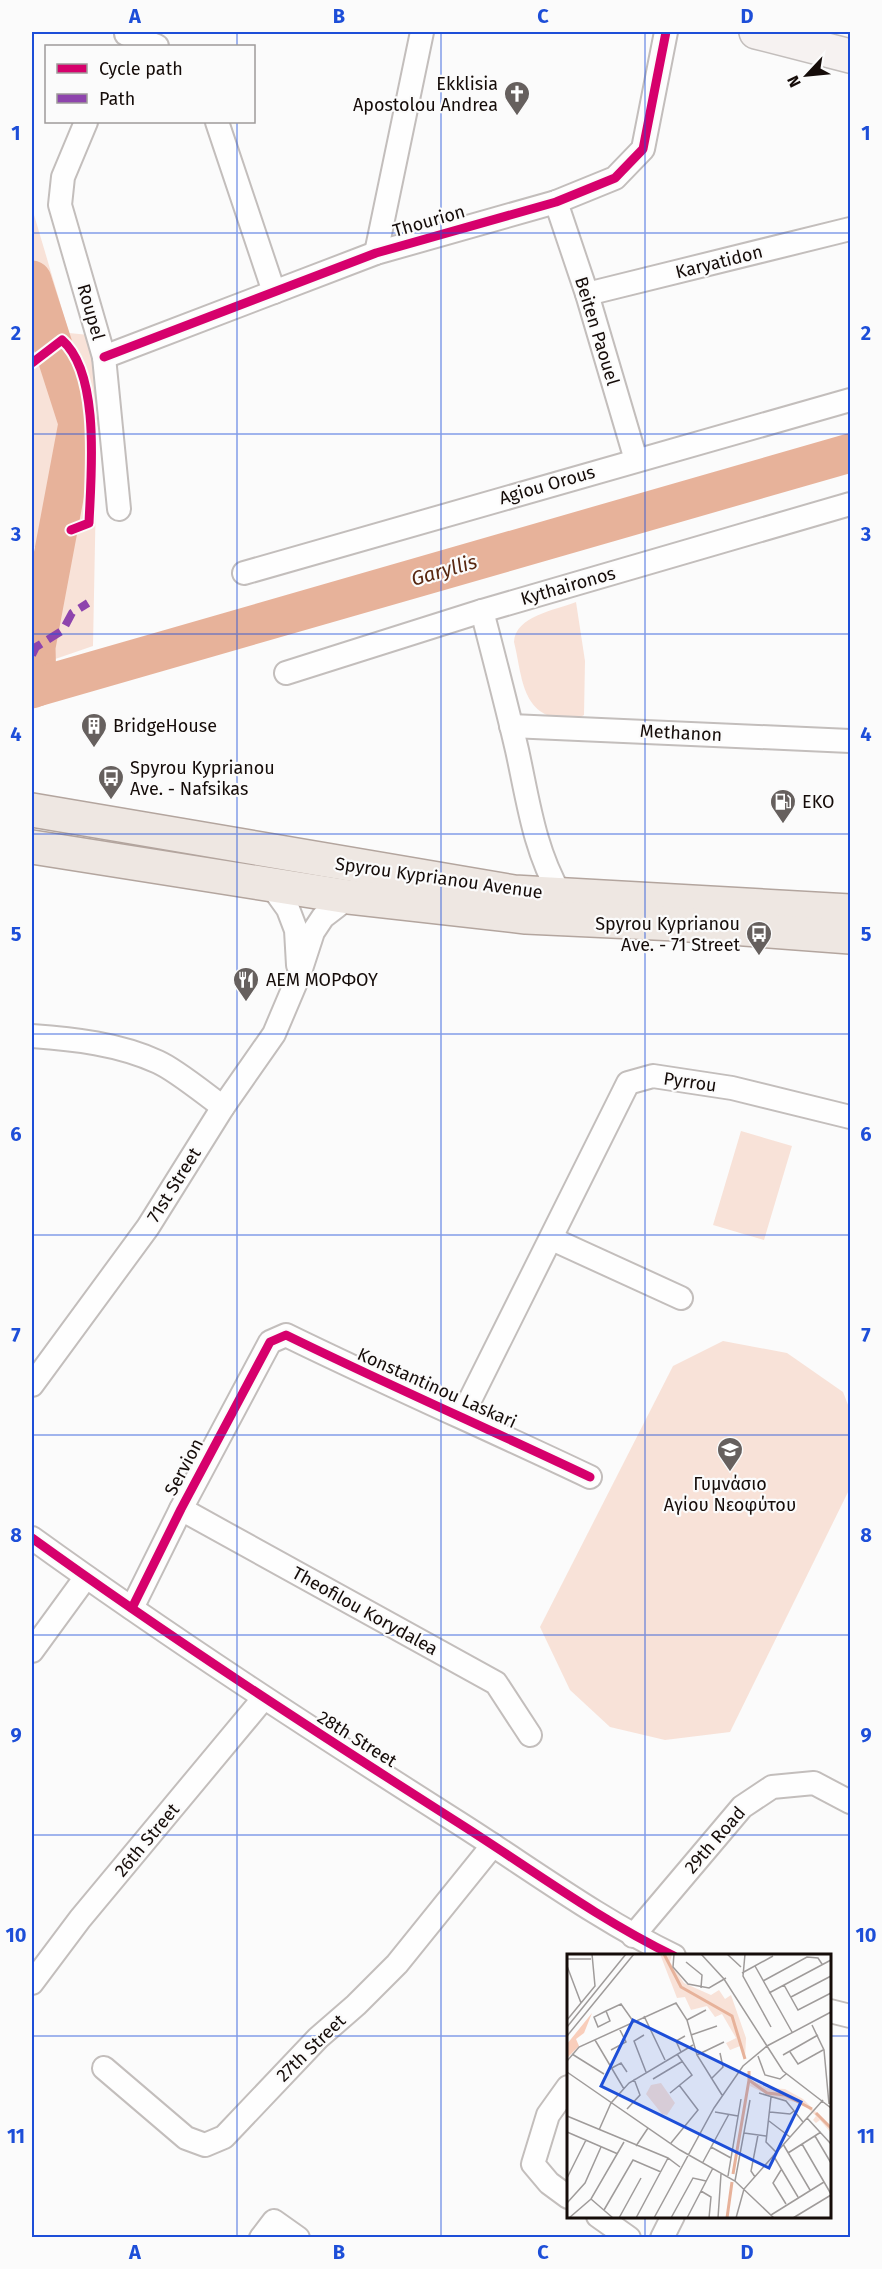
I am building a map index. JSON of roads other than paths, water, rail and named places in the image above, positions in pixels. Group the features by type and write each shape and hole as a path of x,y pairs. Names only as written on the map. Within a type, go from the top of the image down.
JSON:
{"main road":[{"name":"Spyrou Kyprianou Avenue","path":"32,810 514,892 850,911"},
{"name":"Spyrou Kyprianou Avenue","path":"32,847 349,897 526,917 676,924 850,937"}],"street":[{"path":"376,254 422,32"},
{"name":"Thourion","path":"104,357 376,254 556,202 615,178 643,149 666,32"},
{"path":"756,32 850,56"},
{"path":"124,37 153,45"},
{"name":"Roupel","path":"86,123 63,177 60,205 104,357 119,509"},
{"path":"217,123 274,292"},
{"name":"Beiten Paouel","path":"556,202 587,294 636,460"},
{"name":"Karyatidon","path":"587,294 850,230"},
{"name":"Agiou Orous","path":"244,573 850,400"},
{"name":"Kythaironos","path":"286,673 483,611 850,504"},
{"path":"483,611 540,854 560,894"},
{"name":"Methanon","path":"511,726 850,741"},
{"path":"514,892 530,877 540,854"},
{"name":"71st Street","path":"270,884 288,909 296,930 299,975"},
{"name":"71st Street","path":"33,1381 148,1227 223,1107 274,1034 299,975 313,932 323,917 349,897"},
{"path":"32,1036 70,1039 120,1048 160,1062 223,1107"},
{"name":"Pyrrou","path":"462,1416 628,1083 653,1076 732,1088 850,1117"},
{"path":"552,1239 681,1298"},
{"name":"Konstantinou Laskari","path":"270,1342 286,1335 590,1477"},
{"name":"Servion","path":"132,1608 181,1509 270,1342"},
{"name":"Theofilou Korydalea","path":"181,1509 496,1683 530,1735"},
{"name":"28th Street","path":"32,1538 263,1699 493,1845 570,1897 633,1936 670,1954"},
{"path":"32,1651 86,1577"},
{"name":"26th Street","path":"32,1983 80,1919 263,1699"},
{"name":"29th Road","path":"633,1936 742,1806 772,1787 814,1783 850,1802"},
{"name":"27th Street","path":"104,2068 186,2138 205,2145 224,2137 318,2038 356,2005 397,1964 493,1845"},
{"path":"831,2010 850,2016"},
{"path":"567,2088 549,2115 533,2164 549,2183 567,2196"},
{"path":"599,2218 628,2238"},
{"path":"662,2238 672,2218"},
{"path":"267,2229 298,2238"}],"waterway":[{"name":"Garyllis","path":"32,280 78,423 36,647 37,687 32,689"},
{"name":"Garyllis","path":"37,687 850,453"}],"place":[{"name":"Ekklisia Apostolou Andrea","path":"517,117"},
{"name":"BridgeHouse","path":"94,749"},
{"name":"Spyrou Kyprianou Ave. - Nafsikas","path":"111,801"},
{"name":"EKO","path":"783,825"},
{"name":"Spyrou Kyprianou Ave. - 71 Street","path":"759,957"},
{"name":"ΑΕΜ ΜΟΡΦΟΥ","path":"246,1003"},
{"name":"Γυμνάσιο Αγίου Νεοφύτου","path":"730,1473"}]}
